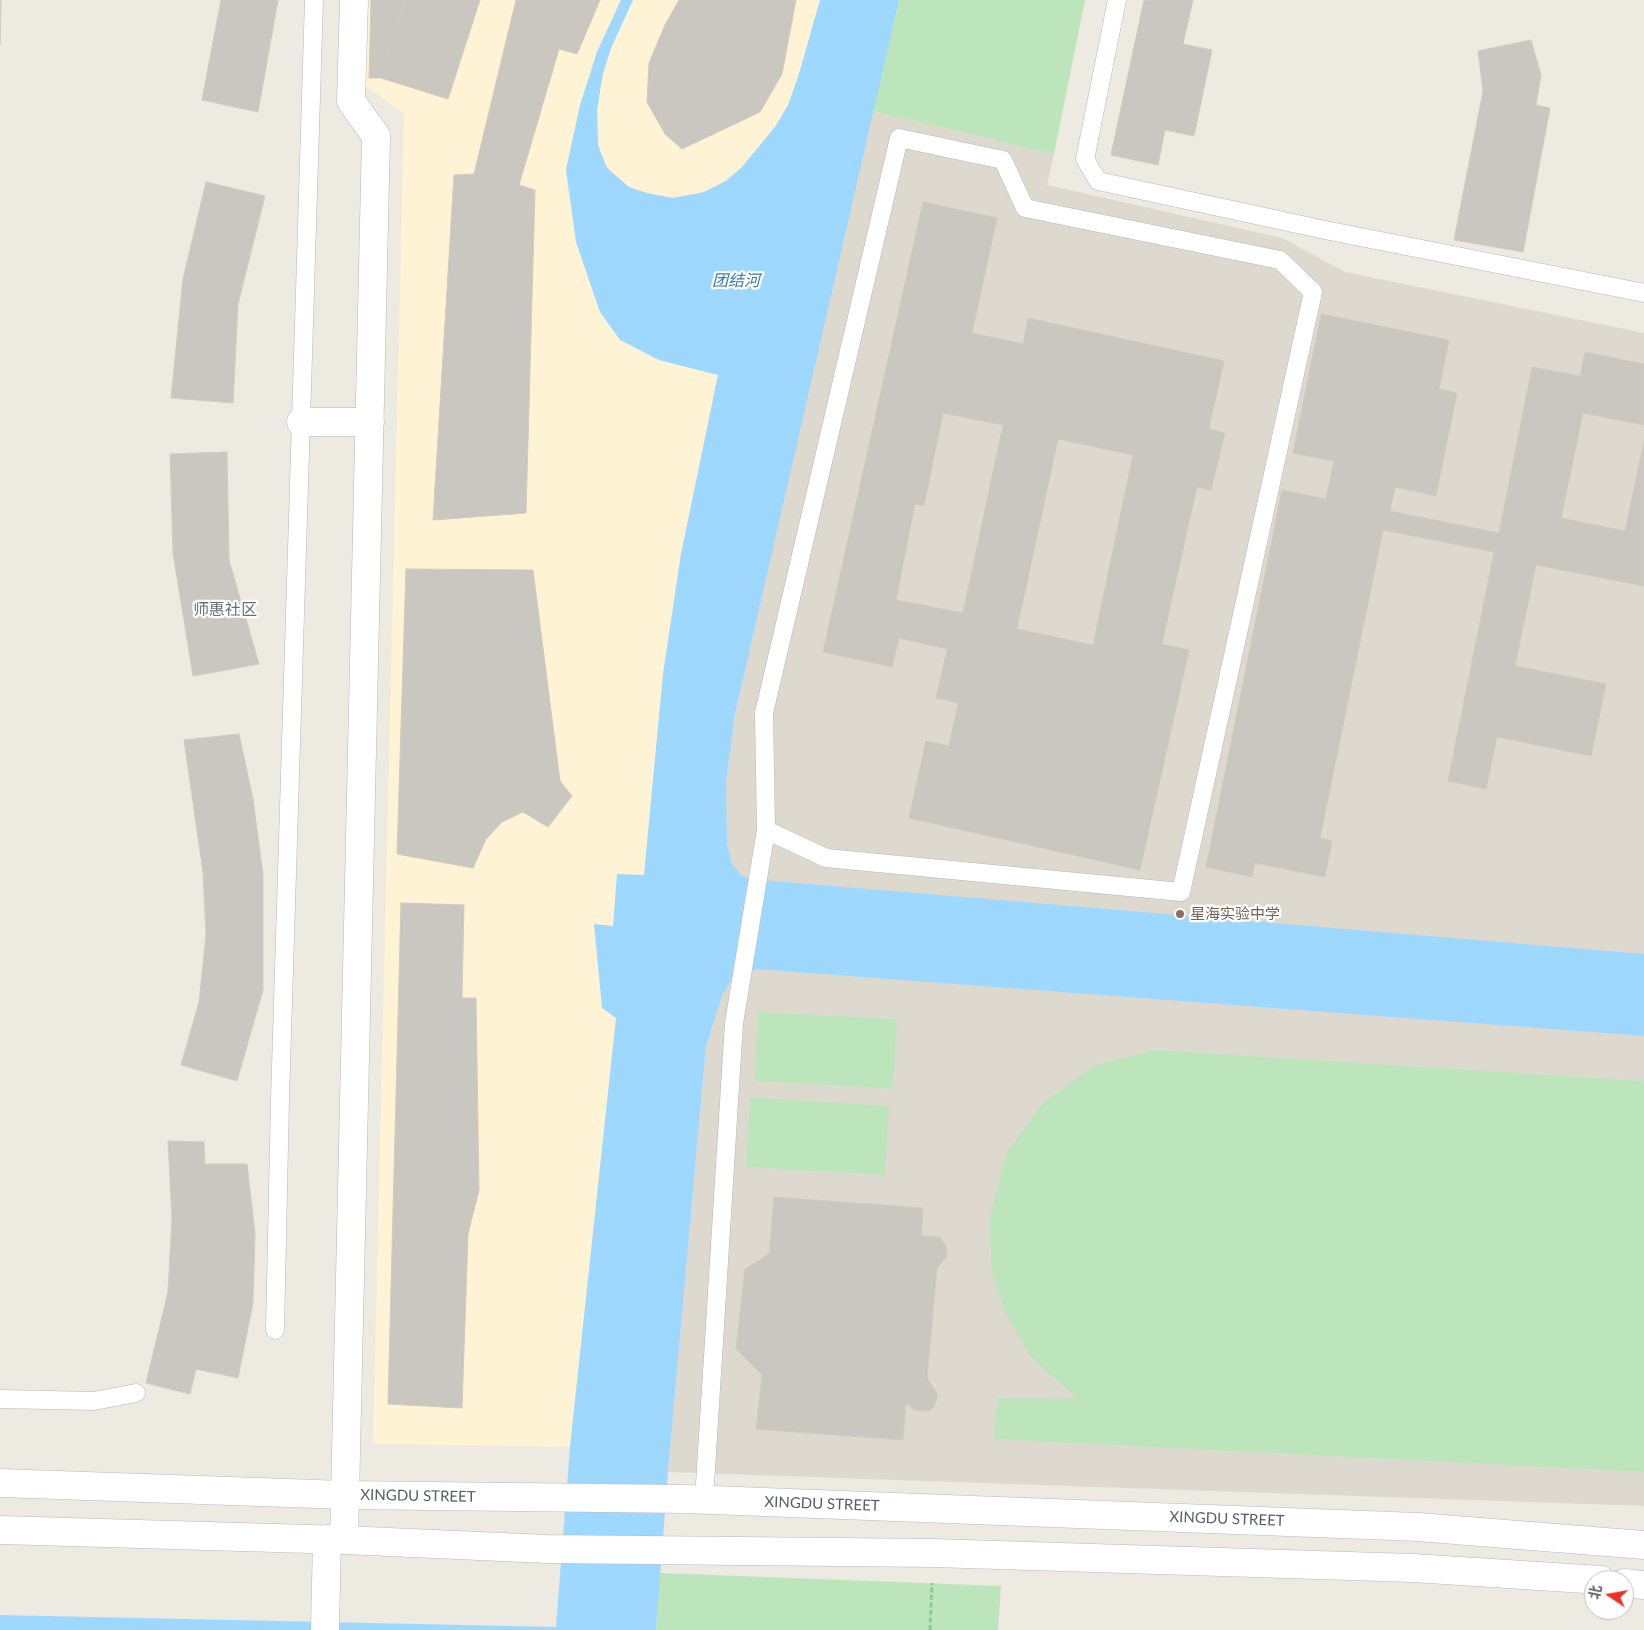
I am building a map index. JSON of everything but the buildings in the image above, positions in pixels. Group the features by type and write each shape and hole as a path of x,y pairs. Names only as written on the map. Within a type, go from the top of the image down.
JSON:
{"main road":[{"path":"325,1630 325,1599 345,1495 376,136 351,101 354,0"},
{"path":"301,422 370,422"},
{"name":"XINGDU STREET","path":"0,1483 345,1495 694,1499 1418,1526 1644,1545"},
{"path":"0,1530 336,1540 547,1549 934,1553 1413,1568 1584,1579"}],"lane":[{"path":"275,1330 280,1099 314,0"},
{"path":"1117,0 1085,159 1098,181 1325,230 1644,293"},
{"path":"694,1499 734,1023 766,830 764,713 899,138 1003,160 1025,208 1280,260 1314,292 1181,892 826,858 766,830"},
{"path":"0,1399 94,1401 136,1393"}],"path":[{"path":"930,1630 934,1553"}],"shaded area":[{"path":"362,0 621,0 597,52 580,105 566,170 576,242 659,360 718,375 681,554 663,674 644,875 613,926 594,925 616,1017 570,1447 373,1444 404,114 359,81"},
{"path":"633,0 820,0 799,77 788,105 775,127 741,168 713,189 684,197 664,197 647,193 629,187 614,176 601,157 597,130 599,92 611,48"},
{"name":"星海实验中学","path":"872,111 1054,154 1047,185 1282,238 1345,272 1644,333 1644,1506 668,1472 706,1046 726,783 735,714"}],"green space":[{"path":"899,0 1085,0 1054,154 872,111"},
{"path":"758,1012 897,1019 893,1089 755,1081"},
{"path":"1156,1050 1644,1081 1644,1472 994,1439 998,1398 1078,1399 1031,1357 1005,1312 992,1272 989,1219 1007,1152 1043,1103 1095,1065"},
{"path":"750,1097 889,1106 885,1175 746,1167"},
{"path":"660,1573 1001,1586 998,1630 656,1630"}],"water":[{"name":"团结河","path":"621,0 633,0 611,48 603,73 597,110 598,145 607,168 629,187 673,198 704,192 726,181 741,168 775,127 788,105 798,77 820,0 899,0 735,714 726,783 727,844 732,864 741,875 749,879 1644,954 1644,1036 756,969 742,973 730,982 722,996 706,1046 668,1472 656,1630 0,1630 0,1615 556,1627 570,1447 616,1018 602,1008 594,924 613,926 617,874 644,875 663,674 681,554 718,375 659,360 620,340 600,312 576,242 566,170 580,105 597,52"}],"place":[{"name":"星海实验中学","path":"1180,914"}],"district":[{"name":"师惠社区","path":"225,610"}]}
